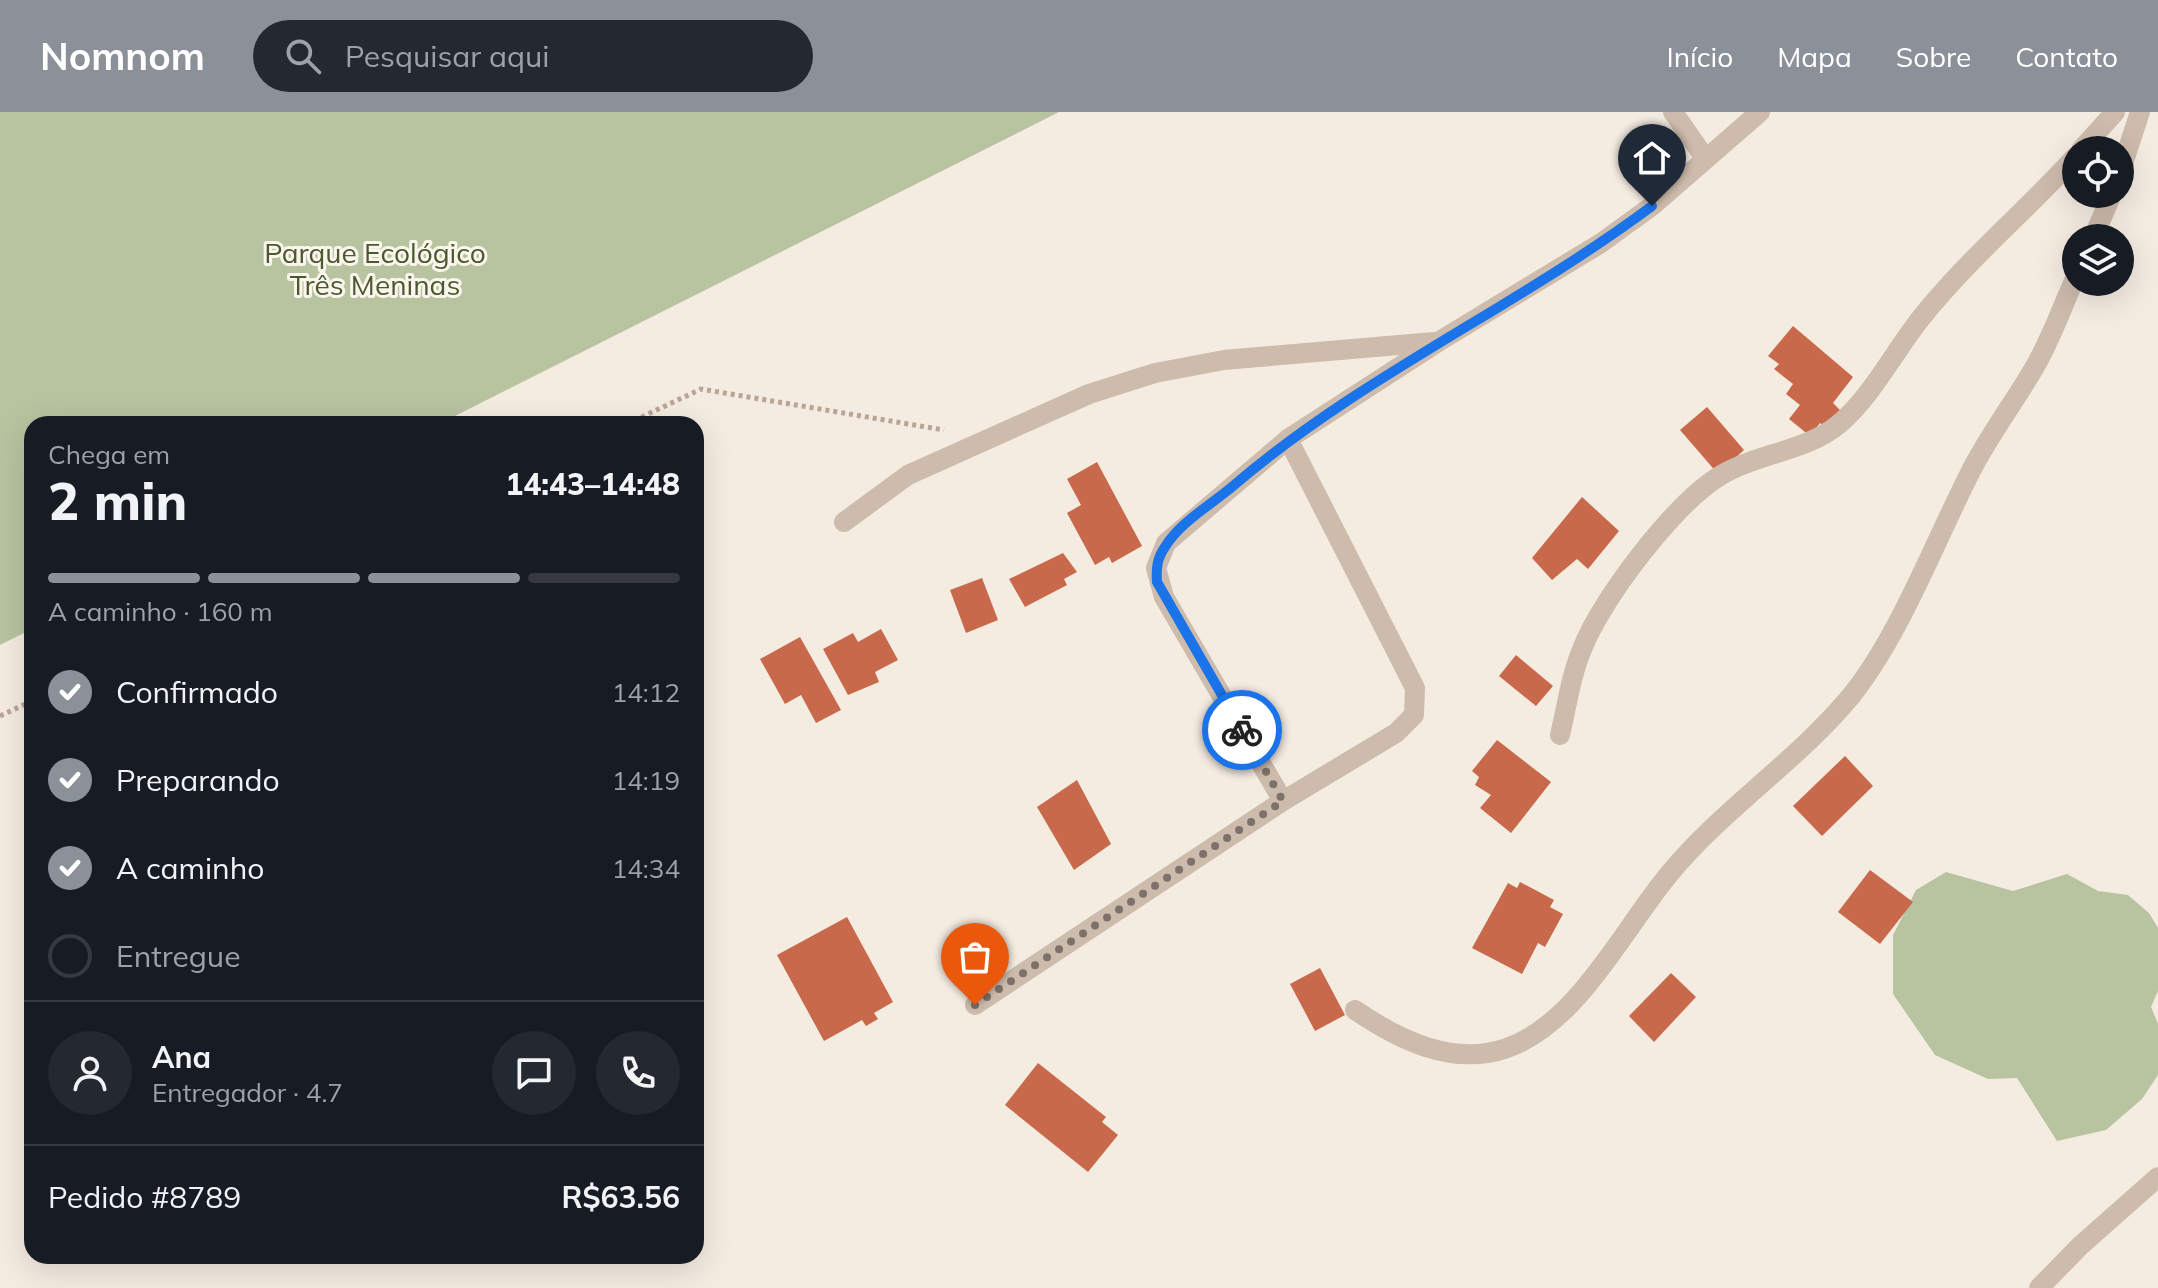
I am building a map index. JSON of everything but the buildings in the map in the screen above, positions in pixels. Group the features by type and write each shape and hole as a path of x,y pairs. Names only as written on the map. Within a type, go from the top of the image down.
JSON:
{"street":[{"path":"1673,112 1705,158"},
{"path":"1283,801 1164,597 1156,568 1166,543 1288,439 1438,342 1601,243 1652,206 1760,112"},
{"path":"2094,136 2115,112"},
{"path":"2132,136 2140,112"},
{"path":"1560,735 1582,648 1595,620 1620,582 1674,518 1720,475 1746,461 1811,441 1839,424 1950,285 2062,170"},
{"path":"1355,1010 1393,1035 1460,1054 1505,1048 1528,1039 1563,1011 1670,873 1701,839 1835,714 1866,676 1973,467 2034,369 2067,296"},
{"path":"844,522 908,475 1089,394 1155,373 1224,360 1438,342"},
{"path":"975,1005 1283,801 1406,726 1417,703 1415,688 1288,439"},
{"path":"2039,1288 2080,1246 2158,1177"}],"path":[{"path":"644,416 701,389 946,430"},
{"path":"0,716 24,705"}],"green space":[{"name":"Parque Ecológico Três Meninas","path":"0,112 1059,112 455,416 24,416 24,633 0,645"},
{"path":"1946,872 2013,891 2067,874 2098,891 2128,895 2149,913 2158,928 2158,991 2151,1007 2158,1024 2158,1075 2142,1099 2106,1130 2057,1141 2017,1078 1988,1079 1935,1055 1893,994 1893,935 1916,890"}],"way so far":[{"path":"975,1005 1283,801 1242,730"}],"route":[{"path":"1242,730 1157,582 1156,568 1166,543 1288,439 1438,342 1601,243 1652,206"}]}
